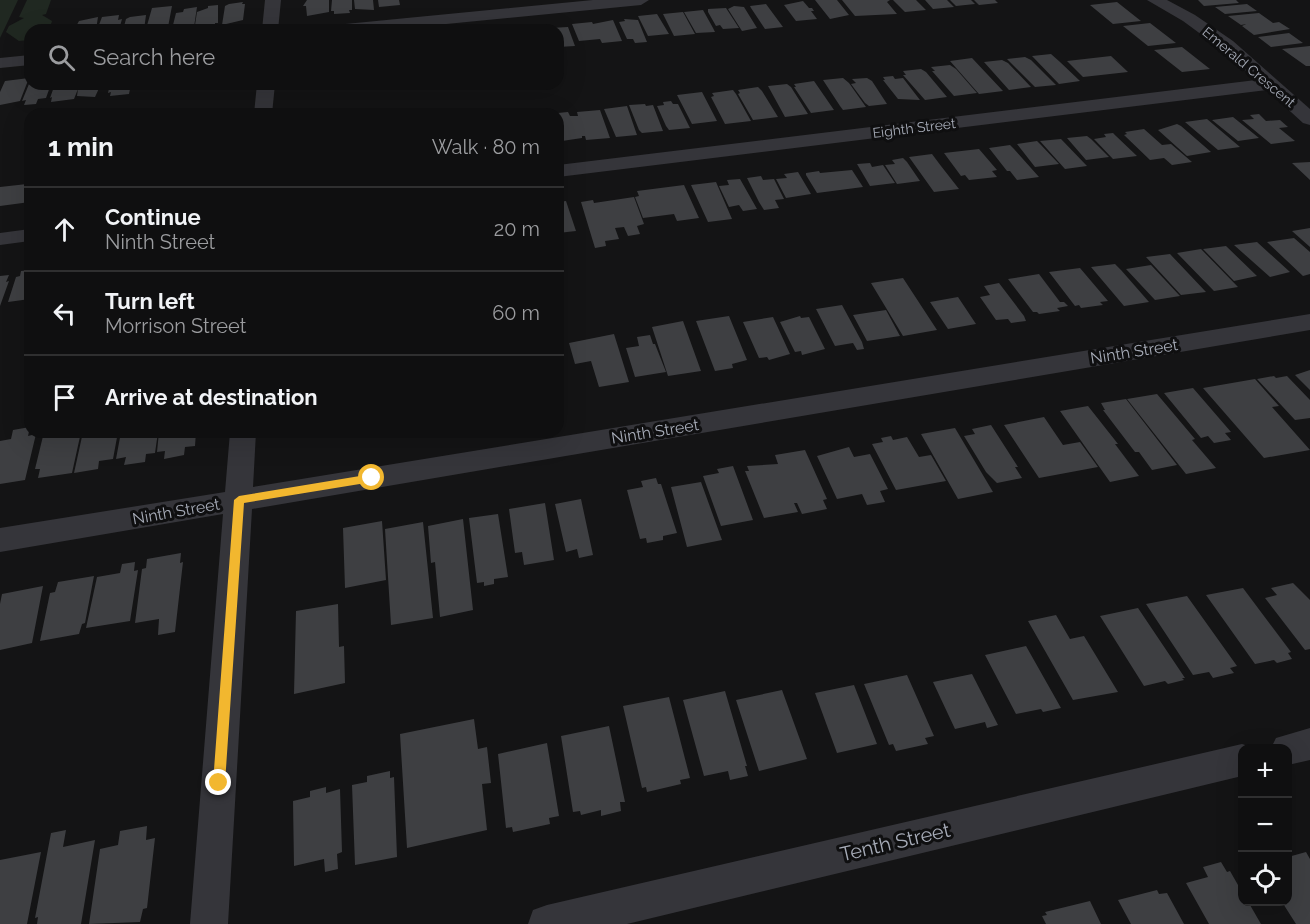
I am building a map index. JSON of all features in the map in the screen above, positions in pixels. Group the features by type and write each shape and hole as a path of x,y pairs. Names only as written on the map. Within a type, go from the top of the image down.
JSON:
{"street":[{"path":"271,24 273,0"},
{"path":"396,24 641,0"},
{"name":"Emerald Crescent","path":"1155,0 1189,18 1227,45 1310,119"},
{"path":"0,63 24,61"},
{"name":"Eighth Street","path":"564,170 1269,84"},
{"path":"264,108 265,90"},
{"path":"0,239 24,236"},
{"name":"Ninth Street","path":"0,540 1310,322"},
{"path":"209,924 243,438"},
{"path":"1292,748 1310,744"},
{"name":"Tenth Street","path":"547,924 1238,761"}],"shaded area":[{"path":"0,0 18,0 0,38"},
{"path":"27,0 51,0 46,14 42,15 52,21 51,24 24,24 24,41 19,41 6,32 9,26 24,18 19,17"}],"building":[{"path":"307,0 329,0 329,12 307,16 306,6 303,6"},
{"path":"332,0 352,0 352,10 349,10 350,13 334,14 334,11 331,11"},
{"path":"354,0 373,0 374,10 355,9"},
{"path":"378,0 399,0 400,5 379,7"},
{"path":"815,0 837,0 849,15 830,19"},
{"path":"842,0 890,0 887,2 897,14 855,16"},
{"path":"893,0 916,0 926,10 905,12"},
{"path":"925,0 947,0 954,7 933,9"},
{"path":"950,0 971,0 975,4 956,6"},
{"path":"974,0 995,0 998,3 979,5"},
{"path":"1198,0 1236,0 1239,3 1204,6"},
{"path":"803,1 809,8 812,8 814,11 811,11 817,19 796,21 784,5"},
{"path":"243,2 242,4 245,4 243,20 222,24 225,6"},
{"path":"1117,2 1141,21 1113,24 1090,5"},
{"path":"766,4 783,27 765,29 750,6"},
{"path":"1247,4 1257,11 1225,14 1215,7"},
{"path":"218,5 218,23 195,24 197,12 208,6"},
{"path":"172,6 169,24 147,24 152,8"},
{"path":"734,6 744,7 757,28 742,31 728,9"},
{"path":"197,7 194,24 173,24 176,13 183,12 184,9"},
{"path":"726,8 739,28 723,29 720,25 716,26 708,12 708,9"},
{"path":"703,10 715,32 696,33 684,12"},
{"path":"683,12 695,34 674,36 663,14"},
{"path":"1259,13 1273,23 1279,22 1290,29 1254,35 1242,26 1246,24 1241,25 1228,16"},
{"path":"657,14 669,34 648,36 638,16"},
{"path":"119,15 118,20 122,19 121,24 99,24 102,17"},
{"path":"146,15 145,24 125,24 126,19"},
{"path":"98,17 97,24 77,24 79,21"},
{"path":"624,19 638,20 647,42 635,43 633,39 627,39 619,22 625,21"},
{"path":"613,20 622,41 602,43 600,39 579,41 572,24 592,22 593,24"},
{"path":"1150,23 1176,43 1148,46 1123,26"},
{"path":"564,27 568,27 575,46 564,47"},
{"path":"1289,33 1303,43 1271,47 1258,37"},
{"path":"1310,46 1310,66 1306,66 1282,49"},
{"path":"1182,47 1210,69 1182,72 1154,50"},
{"path":"1051,54 1080,81 1059,84 1032,56"},
{"path":"1111,56 1128,72 1083,77 1067,61"},
{"path":"1025,57 1056,85 1035,87 1007,59"},
{"path":"972,58 1003,91 979,94 950,61"},
{"path":"1002,60 1008,63 1031,87 1009,90 984,62"},
{"path":"950,65 977,93 954,96 931,67"},
{"path":"921,69 947,97 925,100 903,75 906,75 903,71"},
{"path":"893,76 895,79 903,78 920,100 898,99 883,80 885,80 883,77"},
{"path":"843,78 866,107 843,110 823,80"},
{"path":"867,78 872,81 887,104 869,106 851,84 856,83 852,79"},
{"path":"24,79 24,90 20,101 0,105 0,92 5,81"},
{"path":"814,81 834,110 811,113 794,87 796,87 794,84"},
{"path":"787,84 808,114 785,117 768,86"},
{"path":"758,87 778,117 753,120 738,90"},
{"path":"27,90 49,90 46,98 38,99 36,104 24,105 26,100 22,101"},
{"path":"53,90 78,90 74,99 51,102 52,97 50,98"},
{"path":"78,90 98,90 95,97 77,96"},
{"path":"109,90 130,90 129,94 110,96 111,92 108,93"},
{"path":"733,90 751,121 725,124 711,97 714,96 712,93"},
{"path":"702,92 717,121 692,124 677,95"},
{"path":"671,101 673,104 678,104 690,128 669,130 666,126 657,106"},
{"path":"645,104 646,106 653,105 663,131 642,133 639,130 629,105"},
{"path":"627,106 637,135 616,137 604,109"},
{"path":"600,110 610,138 586,140 585,136 582,136 582,138 564,141 564,112 568,112 570,116 578,116 577,112"},
{"path":"1259,114 1266,121 1280,120 1288,127 1279,128 1295,141 1271,144 1242,120 1254,119 1250,115"},
{"path":"1233,117 1259,138 1238,141 1212,120"},
{"path":"1207,119 1240,147 1218,150 1185,122"},
{"path":"1177,124 1211,152 1187,156 1158,130"},
{"path":"1144,129 1162,145 1171,144 1192,162 1172,165 1164,158 1150,160 1124,135 1127,134 1125,132"},
{"path":"1113,133 1137,156 1113,159 1094,139"},
{"path":"1087,136 1109,157 1086,160 1067,138"},
{"path":"1061,139 1087,166 1065,169 1040,141"},
{"path":"1037,141 1059,164 1035,167 1017,144"},
{"path":"1010,145 1039,177 1017,180 989,148"},
{"path":"979,149 997,170 992,171 997,177 969,180 965,175 961,176 944,153"},
{"path":"932,154 959,189 934,192 909,157"},
{"path":"903,158 920,181 897,184 885,165 895,164 892,160"},
{"path":"1310,162 1310,180 1292,163"},
{"path":"870,163 872,167 883,165 895,183 870,186 857,164"},
{"path":"852,170 863,187 817,193 806,175 806,173 819,171 820,173"},
{"path":"798,172 811,194 786,198 776,179 787,178 784,174"},
{"path":"761,176 763,180 774,179 784,199 775,200 779,208 764,210 759,202 747,178"},
{"path":"740,179 757,209 743,211 739,205 729,207 719,186 729,185 727,180"},
{"path":"716,182 732,219 708,222 691,185"},
{"path":"24,184 24,203 0,206 0,187"},
{"path":"684,185 699,218 677,221 674,214 643,218 635,197 639,196 637,191"},
{"path":"634,197 644,224 637,226 640,234 628,236 624,227 615,228 619,239 605,241 606,246 595,248 581,202 593,200 594,203"},
{"path":"564,201 566,201 576,231 564,232"},
{"path":"1310,228 1310,247 1292,231"},
{"path":"1294,238 1310,252 1310,274 1303,276 1267,242"},
{"path":"1257,242 1290,272 1270,277 1234,245"},
{"path":"1226,246 1257,276 1234,281 1203,249"},
{"path":"1201,249 1238,287 1214,291 1177,253"},
{"path":"1170,254 1206,292 1181,295 1146,257"},
{"path":"1115,264 1149,302 1124,306 1091,267"},
{"path":"1151,265 1180,296 1155,300 1126,269"},
{"path":"1080,268 1108,301 1100,302 1103,305 1081,308 1079,305 1075,306 1049,272"},
{"path":"21,271 24,271 24,300 8,302 16,277 20,276"},
{"path":"1039,274 1060,302 1068,306 1057,308 1060,311 1039,314 1033,312 1008,279"},
{"path":"9,275 6,282 9,281 0,306 0,276"},
{"path":"903,278 937,330 903,336 871,283"},
{"path":"999,283 1026,321 1011,323 1008,319 996,320 980,297 990,295 984,286"},
{"path":"958,297 976,324 948,329 930,302"},
{"path":"842,305 864,349 857,350 853,343 835,346 816,309"},
{"path":"886,310 900,336 867,341 853,315"},
{"path":"729,316 747,360 732,364 733,368 715,371 696,321"},
{"path":"800,316 801,318 809,317 825,349 802,355 801,351 795,352 780,322"},
{"path":"773,317 790,354 769,360 767,357 759,358 743,322"},
{"path":"683,321 701,371 668,376 652,327"},
{"path":"614,334 629,382 599,387 591,361 575,364 569,343"},
{"path":"650,335 666,372 635,377 626,348 639,346 637,337"},
{"path":"1310,370 1310,390 1295,375"},
{"path":"1274,376 1276,378 1287,376 1310,400 1310,418 1295,420 1257,379"},
{"path":"1255,379 1279,406 1272,407 1310,450 1264,458 1203,388"},
{"path":"1193,388 1231,432 1225,433 1231,440 1214,443 1208,436 1201,438 1164,393"},
{"path":"1157,394 1216,468 1186,474 1127,399"},
{"path":"1126,399 1177,465 1152,470 1103,410 1105,410 1101,403"},
{"path":"1088,406 1118,444 1115,444 1139,476 1110,482 1060,411"},
{"path":"1044,417 1063,445 1080,442 1098,467 1039,478 1004,425"},
{"path":"991,425 1018,467 1015,467 1022,478 997,483 986,472 964,436 975,434 972,429"},
{"path":"24,428 24,438 35,438 25,480 0,484 0,441 11,439 13,430"},
{"path":"955,428 993,492 958,499 921,434"},
{"path":"891,436 893,440 907,437 919,457 931,455 946,481 896,490 872,444 883,442 881,438"},
{"path":"43,438 80,438 72,473 38,478 40,469 35,469"},
{"path":"82,438 117,438 113,459 99,461 98,469 74,473"},
{"path":"120,438 157,438 155,453 146,454 145,462 124,465 126,457 116,459"},
{"path":"158,438 196,438 195,446 185,447 184,455 164,459 165,451 157,452"},
{"path":"849,447 854,457 870,454 888,489 880,491 885,502 867,505 862,494 837,499 817,456"},
{"path":"805,450 827,499 823,500 827,509 802,514 797,503 794,503 798,512 764,518 745,471 749,471 747,466 778,464 775,455"},
{"path":"733,466 753,520 721,526 703,476 719,473 717,469"},
{"path":"656,478 658,484 661,484 677,533 663,536 663,540 647,543 646,538 640,539 627,490 643,487 641,481"},
{"path":"701,482 722,540 687,547 671,487"},
{"path":"581,499 593,555 579,558 577,549 566,552 555,504"},
{"path":"545,503 554,560 524,565 522,552 515,553 509,509"},
{"path":"498,514 508,577 494,579 494,584 484,586 484,582 477,583 469,518"},
{"path":"463,519 473,610 440,617 435,562 431,563 428,526"},
{"path":"382,521 386,580 345,588 343,528"},
{"path":"423,522 433,618 391,625 385,529"},
{"path":"181,553 180,563 183,562 175,632 158,635 159,619 135,623 142,569 146,568 147,559"},
{"path":"135,562 134,571 138,570 130,621 86,628 97,577 120,573 122,564"},
{"path":"94,576 85,623 82,624 79,634 40,641 50,593 55,592 58,582"},
{"path":"1293,583 1310,600 1310,649 1305,650 1265,598 1277,595 1271,588"},
{"path":"43,586 32,643 0,650 2,594"},
{"path":"1243,588 1291,652 1288,653 1292,659 1277,663 1274,660 1255,664 1206,595"},
{"path":"1187,596 1237,666 1230,668 1234,673 1213,678 1209,672 1193,675 1146,604"},
{"path":"338,604 339,647 344,646 345,683 294,694 296,611"},
{"path":"1138,608 1185,678 1182,678 1184,680 1168,684 1165,681 1144,686 1100,616"},
{"path":"1056,615 1070,639 1084,636 1118,692 1073,700 1028,621"},
{"path":"1026,646 1061,708 1016,714 985,655"},
{"path":"972,674 998,725 987,728 985,722 955,729 933,682"},
{"path":"907,675 934,736 925,738 928,744 896,751 893,744 889,745 864,684"},
{"path":"854,685 877,744 837,753 815,693"},
{"path":"782,690 807,759 759,771 736,700"},
{"path":"725,691 748,776 730,780 728,771 704,776 683,700"},
{"path":"669,697 690,778 680,780 681,784 647,792 646,787 642,788 623,706"},
{"path":"474,719 478,749 487,747 491,783 482,784 487,830 407,848 400,734"},
{"path":"609,726 625,802 620,802 621,811 601,816 601,810 581,815 580,811 573,812 561,736"},
{"path":"547,743 559,816 549,818 550,824 513,832 512,827 506,828 498,754"},
{"path":"390,771 390,778 394,777 397,857 355,865 352,785 367,782 367,776"},
{"path":"326,787 326,793 340,789 342,852 337,854 338,869 325,872 324,859 294,866 293,801 310,797 310,791"},
{"path":"147,826 146,840 155,838 147,908 143,909 140,922 89,924 100,849 118,845 120,831"},
{"path":"66,830 63,847 95,840 81,924 37,924 38,917 35,918 51,833"},
{"path":"41,852 27,924 0,924 0,860"},
{"path":"1306,852 1310,859 1310,924 1296,924 1285,906 1292,906 1292,856"},
{"path":"1221,862 1227,872 1230,871 1238,885 1238,906 1251,906 1261,924 1209,924 1186,883 1208,877 1203,867"},
{"path":"1157,890 1159,894 1167,893 1184,924 1131,924 1118,900"},
{"path":"1090,901 1101,924 1046,924 1042,916 1047,915 1045,912"}],"route":[{"path":"219,783 239,500 372,478"}]}
